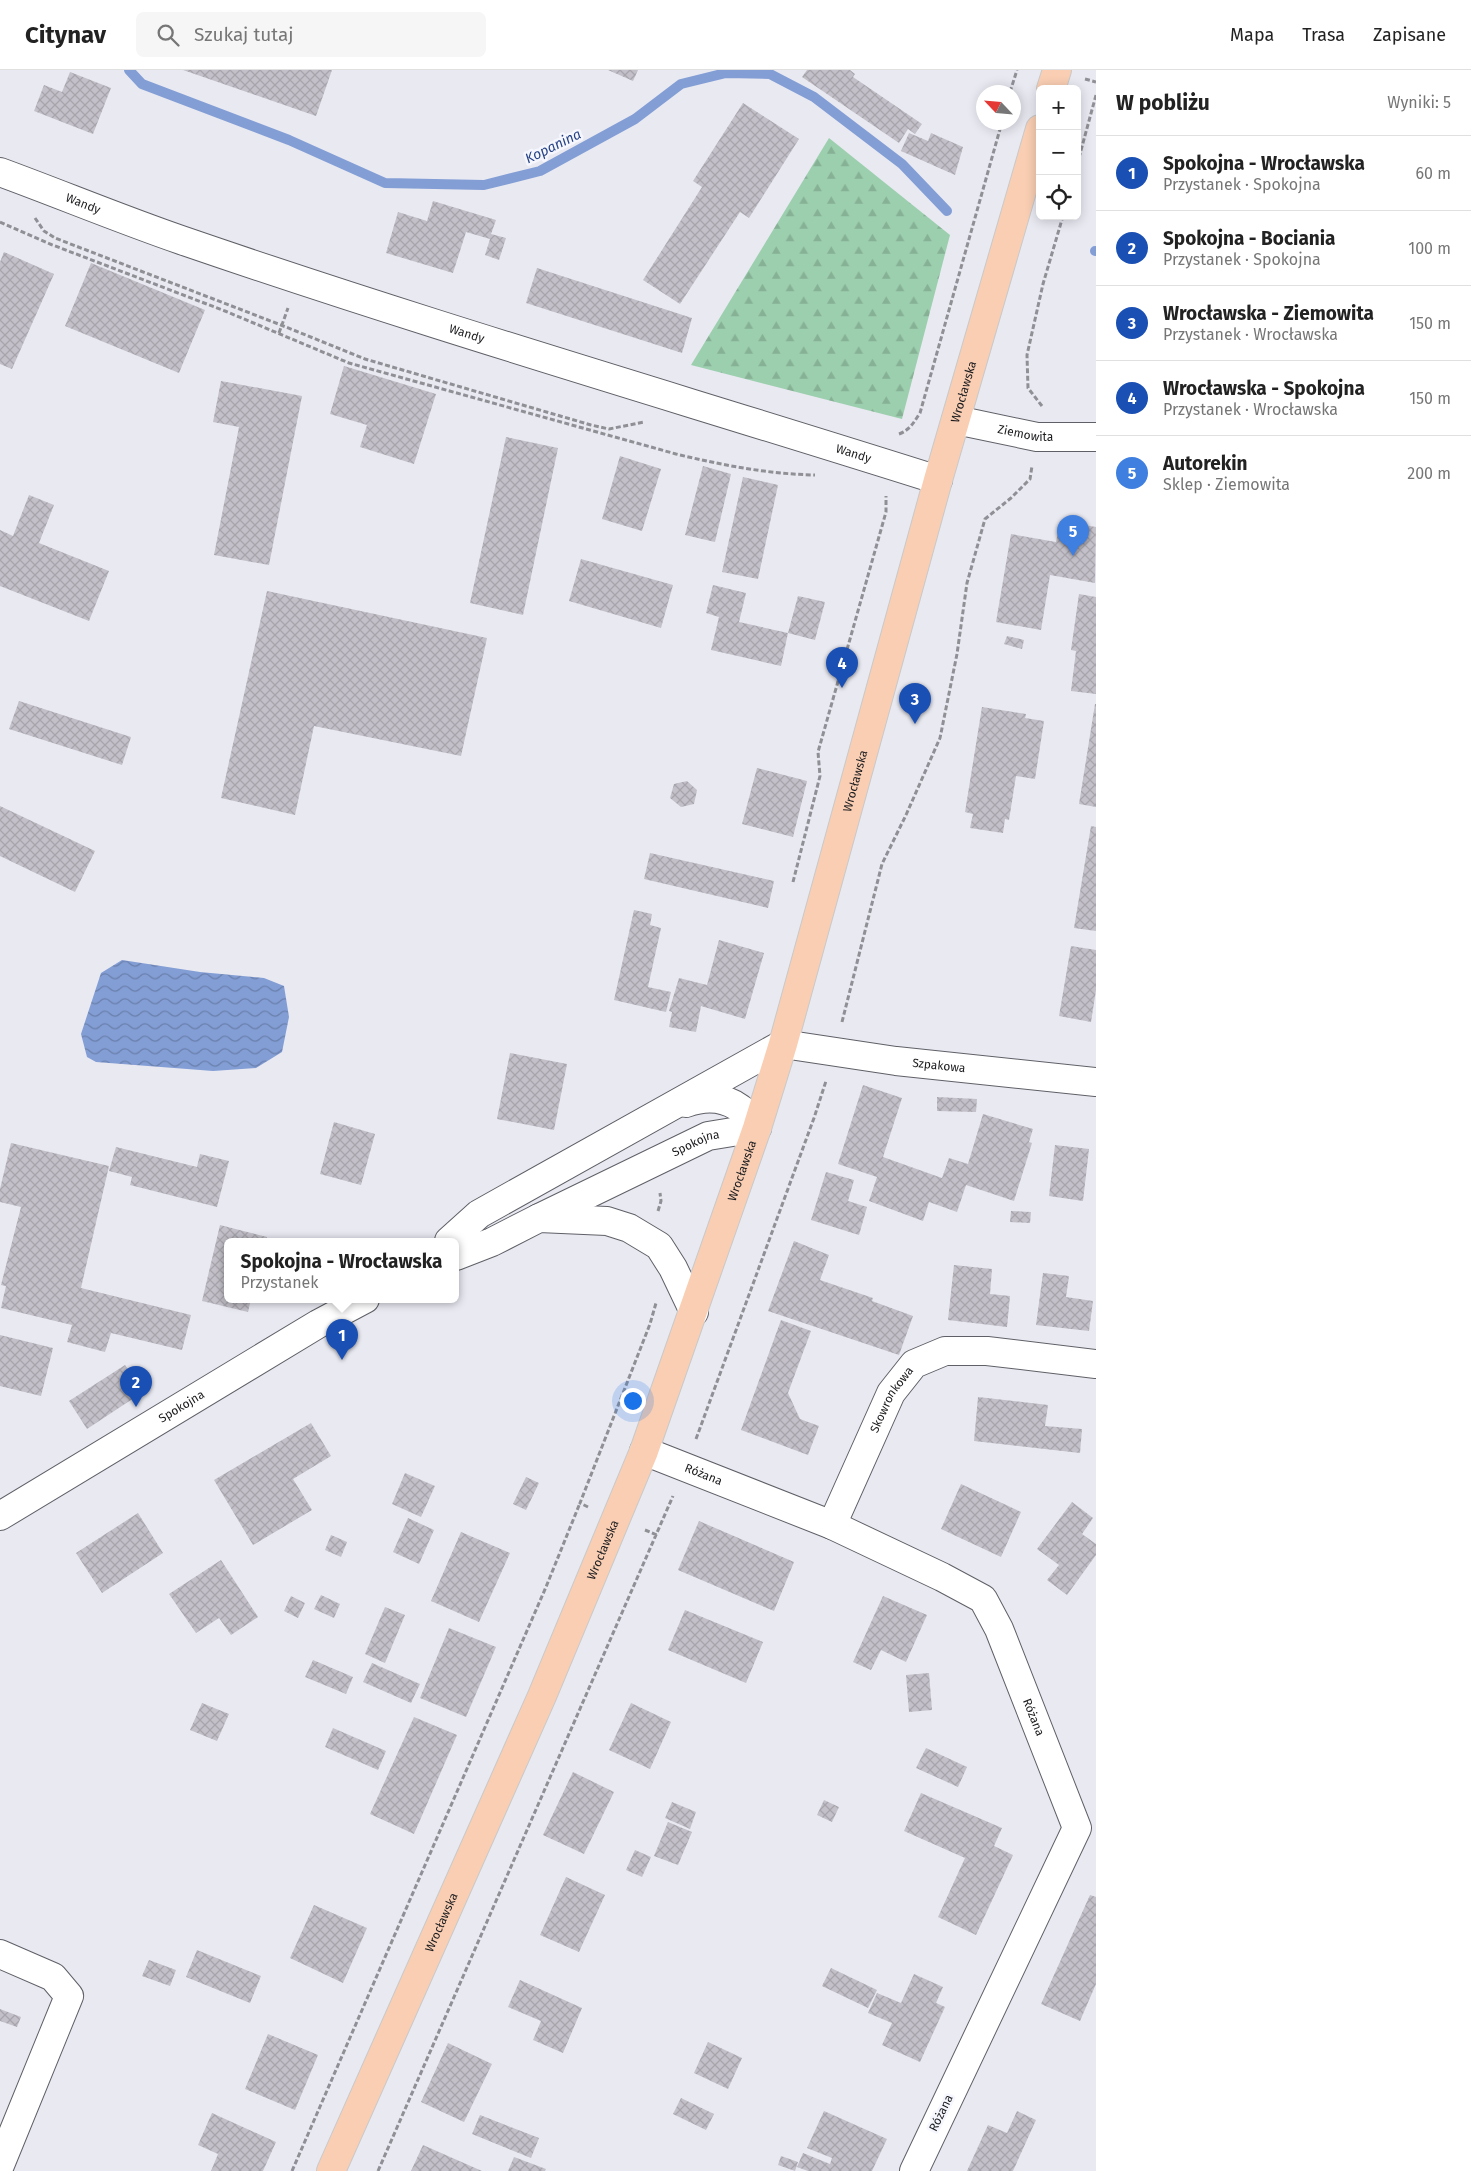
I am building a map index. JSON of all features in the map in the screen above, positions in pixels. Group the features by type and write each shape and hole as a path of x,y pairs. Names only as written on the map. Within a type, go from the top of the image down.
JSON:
{"main road":[{"path":"1052,85 1057,70"},
{"name":"Wrocławska","path":"331,2171 542,1696 644,1450 694,1312 757,1128 783,1044 938,480 1040,130"}],"street":[{"name":"Wandy","path":"0,172 180,239 353,297 938,480"},
{"name":"Ziemowita","path":"956,420 1037,436 1096,437"},
{"name":"Szpakowa","path":"783,1044 896,1061 1096,1082"},
{"path":"452,1238 479,1214 783,1044"},
{"path":"661,1112 690,1101 721,1099 744,1110 757,1128"},
{"name":"Spokojna","path":"459,1255 492,1242 653,1161 708,1136 757,1128"},
{"name":"Spokojna","path":"539,1218 607,1221 629,1228 659,1246 673,1268 694,1312"},
{"name":"Spokojna","path":"0,1516 318,1324 357,1303"},
{"name":"Skowronkowa","path":"832,1525 891,1393 914,1364 944,1351 987,1351 1096,1364"},
{"name":"Różana","path":"644,1450 832,1525 942,1577 983,1599 999,1629 1087,1825 914,2171"},
{"path":"0,1954 54,1976 69,1996 0,2165"}],"path":[{"path":"1012,85 1017,70"},
{"path":"1081,150 1096,95"},
{"path":"929,378 1000,130"},
{"path":"31,212 44,231 55,238 365,359 434,381 609,429 623,428 651,420"},
{"path":"0,222 50,244 225,311 349,363 676,454 730,467 787,474 817,475"},
{"path":"868,574 886,512 886,498 883,489"},
{"path":"292,2171 542,1596 580,1503"}],"green space":[{"path":"829,138 950,235 902,419 691,365"}],"water":[{"path":"122,960 200,972 264,978 284,986 289,1017 282,1052 256,1068 213,1071 96,1062 87,1057 81,1034 101,973"}],"building":[{"path":"183,70 332,70 316,116"},
{"path":"608,70 638,70 633,81"},
{"path":"807,70 850,70 855,74 853,77 922,124 915,134 908,129 899,143 802,77"},
{"path":"70,72 111,88 93,134 34,111 44,85 62,92"},
{"path":"743,103 799,139 749,218 740,212 680,304 643,280 702,187 693,181"},
{"path":"909,133 928,141 931,133 963,147 955,175 901,151"},
{"path":"433,201 496,220 491,234 506,238 499,260 485,255 490,239 466,232 453,273 386,253 398,212 427,221"},
{"path":"4,252 54,274 12,369 0,364 0,262"},
{"path":"91,263 205,310 179,373 65,326"},
{"path":"537,268 692,318 682,353 526,303"},
{"path":"344,366 436,394 414,464 360,447 367,425 330,414"},
{"path":"221,381 302,396 269,565 214,555 239,427 213,422"},
{"path":"506,437 558,448 523,615 470,603"},
{"path":"620,456 661,469 642,531 602,519"},
{"path":"703,466 731,474 715,542 685,535"},
{"path":"743,477 778,485 758,579 722,572"},
{"path":"29,495 54,505 39,543 109,571 89,621 0,586 0,530 13,536"},
{"path":"1060,521 1096,527 1095,583 1050,575 1041,630 996,622 1011,534 1056,542"},
{"path":"581,559 673,585 661,628 569,601"},
{"path":"713,585 746,593 739,622 788,633 781,666 711,650 719,617 706,613"},
{"path":"267,591 487,638 461,756 314,726 295,815 221,798"},
{"path":"1079,594 1096,597 1096,694 1071,691 1076,651 1071,650"},
{"path":"798,596 825,602 815,640 788,633"},
{"path":"1007,636 1024,640 1022,649 1004,644"},
{"path":"19,701 131,737 122,765 9,729"},
{"path":"1096,704 1096,807 1079,804"},
{"path":"982,707 1026,714 1025,718 1044,721 1035,779 1016,776 1009,820 1005,819 1003,833 970,828 973,814 965,812"},
{"path":"757,768 807,781 793,837 742,824"},
{"path":"687,781 697,790 694,804 681,807 670,798 674,784"},
{"path":"0,806 95,851 75,892 0,856"},
{"path":"1091,826 1096,827 1096,931 1074,928"},
{"path":"650,853 774,881 768,908 644,879"},
{"path":"634,910 652,914 650,925 661,928 648,987 671,992 666,1012 614,1000"},
{"path":"719,940 764,953 745,1019 701,1006 696,1032 669,1027 672,1012 669,1011 679,978 707,985"},
{"path":"1071,946 1096,950 1096,990 1091,1022 1059,1016"},
{"path":"510,1053 567,1064 554,1130 497,1119"},
{"path":"863,1085 902,1098 883,1157 942,1178 949,1158 968,1164 983,1114 1033,1129 1029,1142 1032,1143 1014,1201 966,1185 957,1212 929,1202 923,1221 869,1201 877,1177 838,1164"},
{"path":"937,1097 977,1099 976,1112 937,1111"},
{"path":"334,1122 375,1134 361,1185 320,1174"},
{"path":"11,1143 109,1166 81,1288 191,1315 182,1350 111,1333 105,1352 67,1342 72,1325 1,1308 6,1286 1,1285 21,1207 0,1202 0,1189"},
{"path":"1055,1145 1089,1149 1083,1201 1049,1196"},
{"path":"116,1147 197,1167 200,1154 229,1161 217,1207 130,1185 132,1177 109,1171"},
{"path":"826,1172 854,1180 848,1201 867,1207 859,1235 811,1220"},
{"path":"1011,1211 1031,1212 1030,1223 1010,1222"},
{"path":"220,1225 267,1237 224,1238 224,1303 250,1303 248,1312 202,1301"},
{"path":"794,1241 829,1255 820,1280 873,1298 872,1301 913,1316 899,1355 768,1311"},
{"path":"954,1265 992,1269 990,1294 1010,1296 1007,1327 948,1320"},
{"path":"1043,1273 1069,1276 1066,1297 1093,1301 1089,1331 1036,1325"},
{"path":"781,1320 811,1331 788,1393 800,1419 819,1426 808,1455 741,1430"},
{"path":"0,1335 53,1348 41,1396 0,1386"},
{"path":"125,1365 143,1392 87,1429 69,1401"},
{"path":"978,1397 1048,1405 1045,1426 1082,1429 1080,1453 974,1441"},
{"path":"311,1423 331,1456 293,1479 312,1510 253,1545 214,1480"},
{"path":"405,1473 435,1486 421,1517 392,1504"},
{"path":"526,1477 539,1483 526,1510 513,1504"},
{"path":"961,1484 1021,1512 1001,1557 941,1529"},
{"path":"1072,1502 1093,1518 1082,1534 1096,1544 1096,1555 1067,1595 1047,1580 1059,1565 1037,1549"},
{"path":"138,1513 163,1553 102,1593 76,1553"},
{"path":"408,1518 434,1530 419,1564 393,1552"},
{"path":"699,1521 794,1562 774,1611 678,1570"},
{"path":"461,1532 510,1553 479,1622 431,1601"},
{"path":"331,1535 347,1542 341,1557 325,1550"},
{"path":"221,1560 258,1617 231,1635 219,1618 196,1633 169,1594"},
{"path":"321,1595 340,1604 334,1618 314,1609"},
{"path":"291,1596 305,1603 298,1618 284,1611"},
{"path":"883,1596 927,1615 906,1662 881,1650 871,1670 853,1662"},
{"path":"385,1607 405,1615 385,1663 365,1654"},
{"path":"685,1610 763,1642 746,1683 668,1650"},
{"path":"449,1628 496,1647 466,1717 420,1698"},
{"path":"313,1660 353,1677 346,1694 305,1677"},
{"path":"372,1663 420,1684 411,1703 363,1682"},
{"path":"929,1673 932,1710 909,1712 906,1675"},
{"path":"202,1703 229,1714 217,1741 190,1730"},
{"path":"631,1703 671,1722 650,1769 609,1750"},
{"path":"414,1717 457,1735 414,1834 370,1814"},
{"path":"333,1728 386,1751 378,1770 325,1747"},
{"path":"926,1748 967,1767 958,1787 916,1768"},
{"path":"573,1772 614,1792 584,1854 543,1835"},
{"path":"921,1793 1002,1828 994,1846 1013,1855 976,1935 938,1917 965,1858 904,1831"},
{"path":"824,1800 839,1807 832,1822 817,1815"},
{"path":"672,1802 696,1812 690,1829 665,1818"},
{"path":"668,1822 692,1832 678,1865 654,1856"},
{"path":"635,1850 651,1857 642,1877 626,1870"},
{"path":"566,1877 605,1895 579,1952 540,1935"},
{"path":"1090,1895 1096,1897 1096,1984 1080,2021 1041,2004"},
{"path":"314,1905 367,1928 343,1983 290,1958"},
{"path":"197,1950 261,1976 250,2003 186,1977"},
{"path":"149,1960 176,1970 170,1986 142,1976"},
{"path":"831,1968 877,1990 868,2008 822,1986"},
{"path":"914,1974 943,1987 936,2003 945,2007 920,2062 882,2045 892,2023 868,2013 877,1993 901,2003"},
{"path":"520,1980 582,2008 563,2053 533,2040 541,2021 508,2007"},
{"path":"0,2009 21,2017 17,2027 0,2021"},
{"path":"268,2034 318,2055 295,2110 245,2089"},
{"path":"708,2042 742,2058 728,2089 694,2073"},
{"path":"448,2043 492,2064 464,2122 421,2102"},
{"path":"681,2098 714,2114 706,2130 673,2114"},
{"path":"824,2111 887,2139 872,2171 808,2171 797,2167 803,2153 830,2164 832,2158 807,2148"},
{"path":"1017,2111 1036,2120 1013,2171 967,2171 988,2125 1007,2133"},
{"path":"212,2113 276,2142 263,2171 211,2171 218,2154 198,2145"},
{"path":"480,2115 539,2138 531,2158 472,2134"},
{"path":"423,2145 482,2171 411,2171"},
{"path":"781,2156 798,2162 795,2171 778,2165"},
{"path":"514,2157 546,2169 545,2171 508,2171"}],"waterway":[{"name":"Kopanina","path":"129,70 142,84 289,140 385,183 484,185 540,171 635,119 681,84 726,73 770,74 814,97 902,164 947,211"}],"place":[{"name":"Autorekin","path":"1073,556"},
{"name":"Wrocławska - Spokojna","path":"842,688"},
{"name":"Wrocławska - Ziemowita","path":"915,724"},
{"name":"Spokojna - Wrocławska","path":"342,1360"},
{"name":"Spokojna - Bociania","path":"136,1407"}]}
